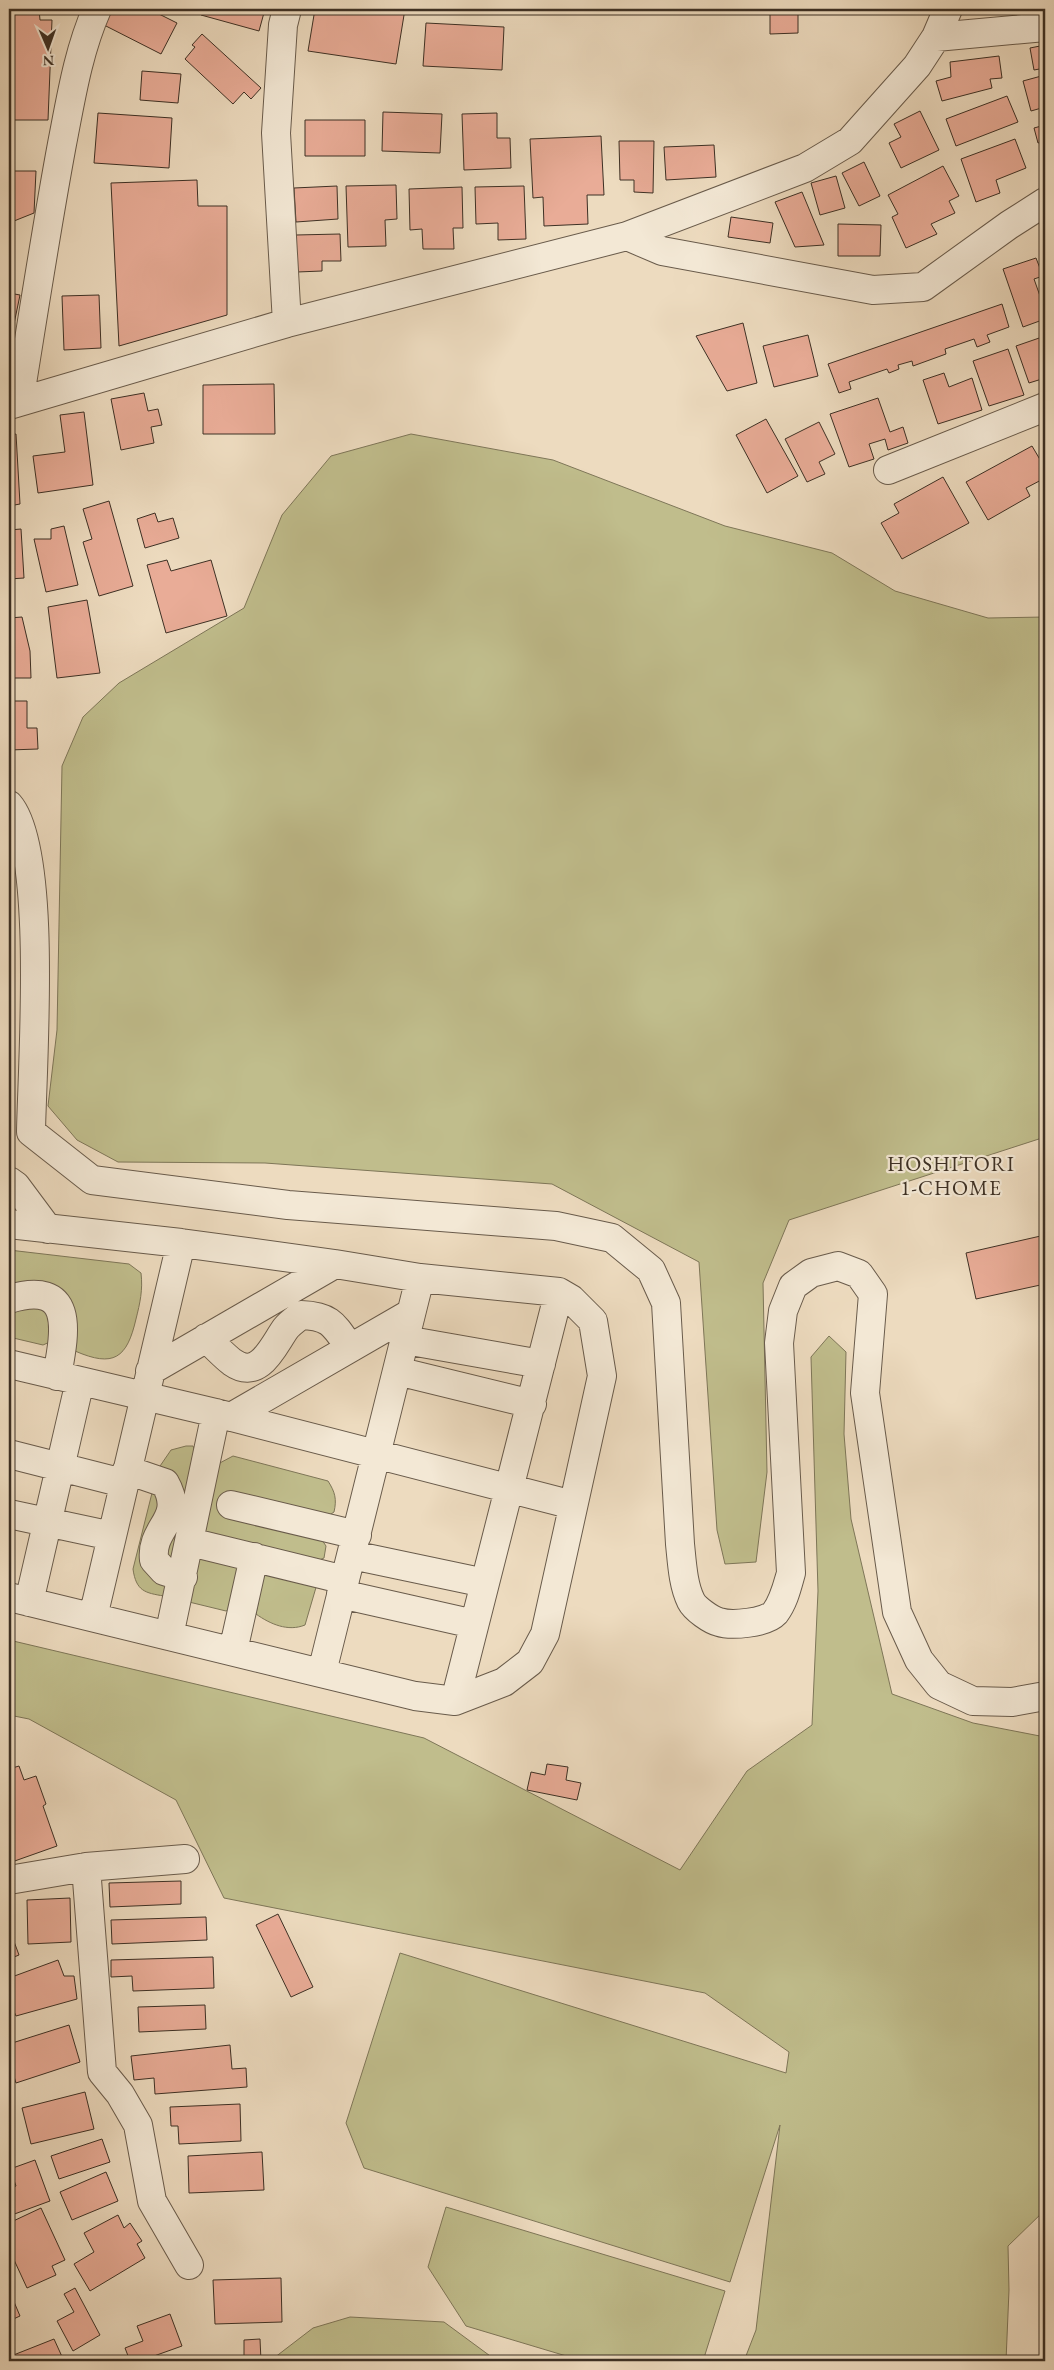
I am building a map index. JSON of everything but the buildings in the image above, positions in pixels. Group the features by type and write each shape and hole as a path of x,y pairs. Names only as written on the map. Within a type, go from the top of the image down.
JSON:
{"street":[{"path":"97,9 86,32 75,78 14,403 287,323 627,236 805,168 850,141 917,66 936,37 948,9"},
{"path":"286,9 283,26 276,133 287,323"},
{"path":"936,37 1045,27"},
{"path":"627,236 662,251 873,290 923,287 1009,225 1045,202"},
{"path":"888,470 1045,407"},
{"path":"9,805 22,830 29,868 35,931 31,1132 92,1180 288,1205 556,1226 612,1238 651,1270 666,1303 680,1544 684,1578 692,1603 720,1623 761,1621 774,1614 784,1596 790,1573 779,1343 783,1311 793,1286 811,1273 838,1266 860,1274 873,1294 865,1393 897,1612 920,1660 939,1685 973,1701 1012,1702 1045,1696"},
{"path":"9,1181 16,1186 48,1229"},
{"path":"9,1224 181,1243 420,1278 559,1292 571,1298 593,1321 602,1376 546,1634 530,1662 504,1682 455,1701 416,1696 19,1599 47,1523 61,1467 68,1378 62,1344 63,1322 61,1309 52,1299 34,1295 9,1299"},
{"path":"93,1618 143,1397 181,1243"},
{"path":"150,1371 334,1264"},
{"path":"322,1672 378,1454 420,1278"},
{"path":"455,1701 559,1292"},
{"path":"169,1636 190,1542 224,1415 350,1348 411,1313"},
{"path":"206,1338 234,1364 248,1368 261,1363 287,1328 301,1315 314,1316 332,1322 350,1348"},
{"path":"405,1340 541,1364"},
{"path":"9,1364 224,1415 573,1506"},
{"path":"397,1371 532,1404"},
{"path":"9,1454 61,1467 165,1483 172,1496 170,1516 154,1540 154,1560 164,1571 183,1577"},
{"path":"231,1505 349,1566 474,1624"},
{"path":"9,1514 112,1536"},
{"path":"190,1542 254,1557 349,1566 485,1583"},
{"path":"233,1651 254,1557"},
{"path":"9,1880 86,1867 185,1859"},
{"path":"86,1867 102,2072 120,2094 138,2124 152,2201 189,2265"}],"shaded area":[{"path":"411,434 553,460 725,526 832,553 895,591 988,618 1045,617 1045,1137 789,1220 763,1283 767,1472 756,1562 725,1564 717,1530 699,1262 552,1184 265,1163 118,1162 77,1140 48,1106 57,1030 62,766 83,717 119,683 244,608 282,515 331,456"},
{"path":"9,1250 129,1264 141,1273 140,1302 132,1332 123,1351 109,1359 100,1359 75,1351 75,1319 69,1300 55,1289 46,1286 26,1283 9,1286"},
{"path":"32,1305 49,1311 52,1341 43,1345 9,1337 9,1313"},
{"path":"829,1336 846,1352 844,1434 851,1519 892,1694 973,1723 1045,1737 1045,2210 1008,2246 1009,2290 1006,2361 744,2361 756,2330 780,2125 730,2282 364,2168 346,2123 400,1953 786,2073 789,2052 705,1993 224,1898 176,1800 29,1719 9,1715 9,1640 424,1738 680,1870 747,1771 812,1725 818,1591 811,1357"},
{"path":"193,1446 197,1456 176,1561 166,1561 158,1469 171,1450"},
{"path":"233,1456 328,1481 334,1492 335,1503 334,1512 325,1518 320,1537 326,1546 324,1558 317,1561 207,1535 203,1526 216,1465"},
{"path":"153,1489 164,1496 154,1524 171,1583 164,1596 142,1590 136,1582 133,1569"},
{"path":"200,1554 242,1565 231,1609 226,1611 189,1602"},
{"path":"264,1572 317,1584 305,1625 292,1628 279,1626 256,1614"},
{"path":"446,2207 725,2291 703,2361 583,2361 466,2326 428,2267"},
{"path":"350,2317 444,2322 497,2361 270,2361 313,2328"}],"district":[{"name":"HOSHITORI 1-CHOME","path":"951,1176"}]}
